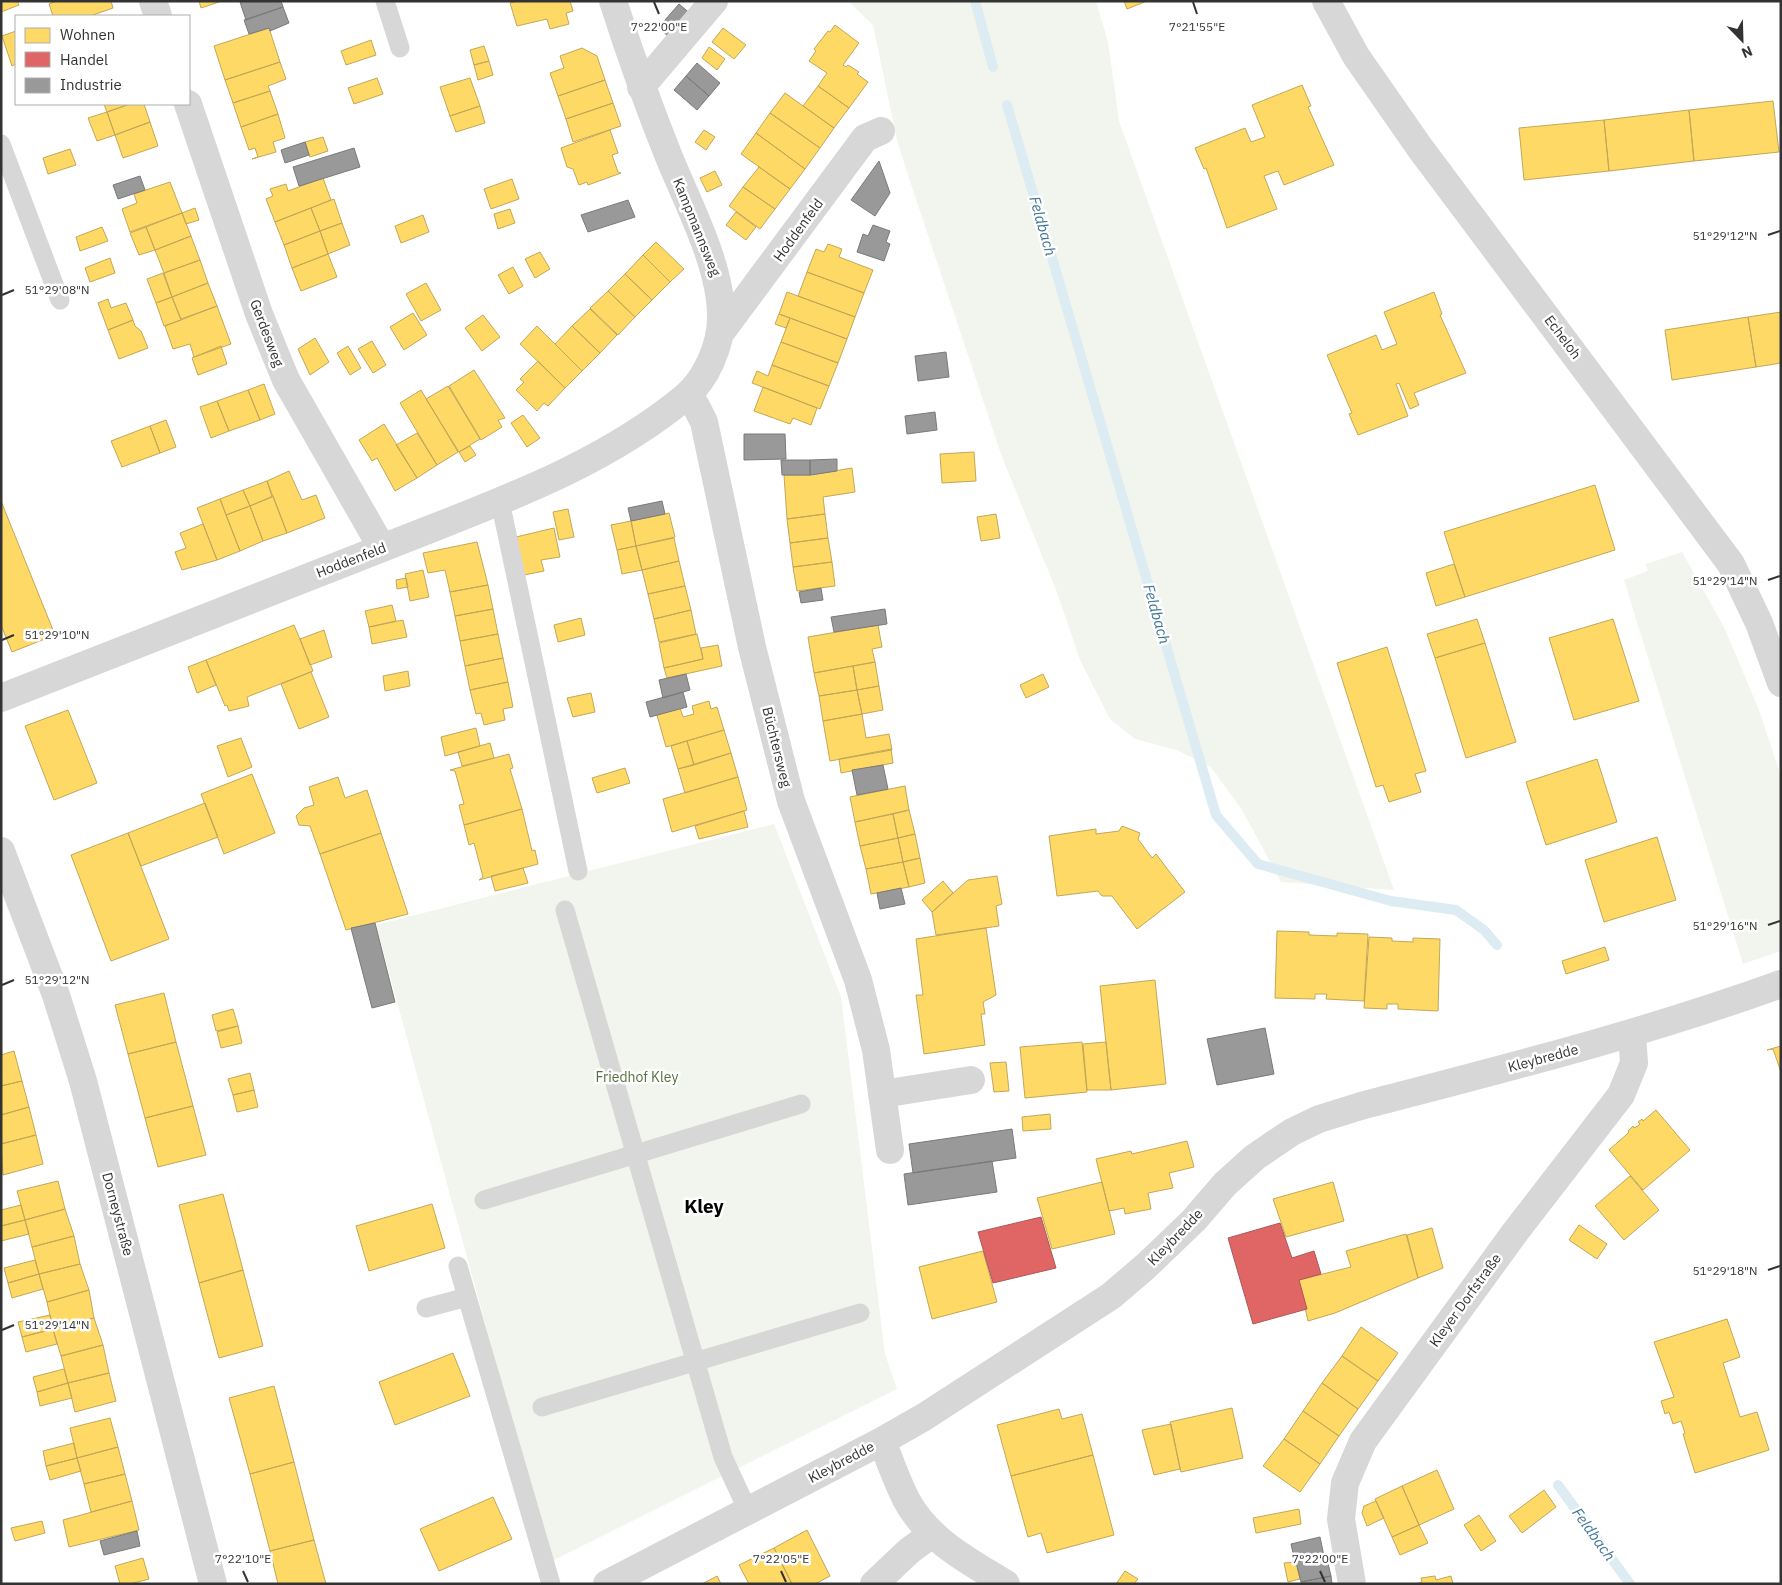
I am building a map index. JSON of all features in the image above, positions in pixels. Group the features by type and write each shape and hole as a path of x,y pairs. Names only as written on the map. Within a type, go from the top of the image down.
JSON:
{"street":[{"path":"153,1 158,15"},
{"name":"Kampmannsweg","path":"613,1 640,87 718,282 721,319 719,335 705,373 687,396"},
{"path":"640,87 714,1"},
{"name":"Echeloh","path":"1326,1 1356,56 1420,148 1731,564 1759,623 1781,683"},
{"name":"Gerdesweg","path":"188,105 259,314 286,380 382,548"},
{"name":"Hoddenfeld","path":"719,335 865,138 881,131"},
{"name":"Hoddenfeld","path":"1,698 500,501 576,468 635,432 687,396"},
{"name":"Büchtersweg","path":"687,396 696,406 704,422 752,647 791,801 858,980 876,1050 890,1150"},
{"name":"Dorneystraße","path":"1,851 56,995 83,1081 213,1584"},
{"name":"Kleybredde","path":"607,1584 882,1441 924,1417 1111,1296 1146,1266 1194,1220 1225,1184 1255,1157 1292,1132 1319,1119 1361,1106 1632,1034 1781,984"},
{"name":"Kleyer Dorfstraße","path":"1352,1584 1340,1519 1345,1484 1363,1442 1516,1231 1622,1095 1634,1063 1632,1034"},
{"path":"882,1094 971,1080"},
{"path":"882,1441 907,1500 918,1518 949,1549 1006,1584"},
{"path":"874,1584 909,1551 932,1534"}],"lane":[{"path":"385,1 400,48"},
{"path":"1,144 60,300"},
{"path":"500,501 578,871"},
{"path":"565,910 723,1457 748,1511"},
{"path":"484,1200 636,1156 801,1104"},
{"path":"458,1266 551,1584"},
{"path":"426,1308 467,1297"},
{"path":"542,1407 860,1313"}],"green space":[{"path":"848,1 1096,1 1108,42 1119,121 1394,890 1281,882 1242,810 1211,767 1177,750 1135,739 1110,719 1080,660 1058,595 1002,457 897,140 873,25"},
{"path":"1682,552 1724,627 1759,710 1781,776 1781,951 1743,964 1624,580 1648,571 1646,564"},
{"name":"Friedhof Kley","path":"774,824 841,997 885,1354 897,1389 548,1563 507,1403 376,925"}],"building: Wohnen":[{"path":"1,1 17,1 19,5 1,12"},
{"path":"56,1 111,1 113,8 93,15 53,15 49,4"},
{"path":"199,1 222,1 201,8"},
{"path":"517,1 570,1 573,11 566,13 569,24 550,29 547,19 517,26 510,3"},
{"path":"1124,1 1147,1 1127,9"},
{"path":"835,25 859,43 843,65 846,67 848,65 859,72 857,74 868,82 849,108 818,86 827,73 809,61 816,51 814,49"},
{"path":"269,28 280,62 225,80 214,46"},
{"path":"723,28 746,45 734,59 712,42"},
{"path":"15,31 15,64 12,66 2,36"},
{"path":"371,40 376,55 346,65 341,51"},
{"path":"484,46 489,61 474,65 470,50"},
{"path":"709,47 725,59 717,70 702,58"},
{"path":"582,48 597,56 605,80 558,96 550,73 564,68 560,56"},
{"path":"489,61 493,75 478,80 474,65"},
{"path":"280,62 286,79 268,86 270,91 233,103 225,80"},
{"path":"377,78 383,94 354,104 348,88"},
{"path":"470,78 480,106 450,116 440,87"},
{"path":"605,80 613,103 566,119 558,96"},
{"path":"1302,85 1311,106 1308,107 1334,165 1284,185 1278,171 1264,176 1277,209 1227,228 1206,168 1204,169 1195,148 1245,128 1251,142 1265,137 1252,105"},
{"path":"818,86 849,108 834,128 803,106"},
{"path":"270,91 278,114 241,127 233,103"},
{"path":"785,93 834,128 820,148 770,113"},
{"path":"1773,101 1779,152 1694,161 1689,110"},
{"path":"613,103 621,126 573,142 566,119"},
{"path":"104,105 127,105 107,112"},
{"path":"127,105 144,105 150,122 115,135 107,112"},
{"path":"480,106 485,123 456,132 450,116"},
{"path":"1689,110 1694,161 1609,171 1604,120"},
{"path":"107,112 115,135 97,141 88,118"},
{"path":"770,113 820,148 805,169 756,133"},
{"path":"278,114 285,138 273,142 276,152 252,159 258,157 255,148 249,150 241,127"},
{"path":"1604,120 1609,171 1524,180 1519,128"},
{"path":"150,122 158,146 123,158 115,135"},
{"path":"610,130 618,153 612,155 618,172 621,173 588,185 587,182 579,185 573,169 567,167 561,148"},
{"path":"704,130 715,137 706,150 695,142"},
{"path":"756,133 805,169 790,189 741,154"},
{"path":"323,137 328,151 310,157 305,142"},
{"path":"70,149 76,165 48,174 43,158"},
{"path":"759,167 790,189 775,209 743,187"},
{"path":"715,171 722,185 707,192 700,178"},
{"path":"323,178 331,200 275,222 266,199 273,196 270,189 286,184 288,191"},
{"path":"512,179 519,199 491,209 484,189"},
{"path":"170,182 182,213 130,232 122,209 137,203 134,194"},
{"path":"743,187 775,209 760,229 729,206"},
{"path":"334,199 342,223 320,231 311,208"},
{"path":"195,208 199,220 186,224 182,213"},
{"path":"311,208 320,231 284,245 275,222"},
{"path":"510,209 515,223 498,229 494,214"},
{"path":"736,212 756,227 746,240 726,225"},
{"path":"182,213 191,236 155,250 146,227"},
{"path":"423,215 429,232 401,243 395,226"},
{"path":"342,223 350,245 328,254 320,231"},
{"path":"102,227 108,241 80,251 76,237"},
{"path":"146,227 155,250 139,255 130,233"},
{"path":"320,231 328,254 292,268 284,245"},
{"path":"191,236 200,260 164,273 155,250"},
{"path":"656,242 684,269 670,282 643,255"},
{"path":"828,244 842,249 839,257 873,270 864,293 807,272 816,249 824,252"},
{"path":"540,252 550,269 535,278 525,259"},
{"path":"328,254 337,277 301,291 292,268"},
{"path":"643,255 670,282 652,300 625,274"},
{"path":"110,258 115,273 90,282 85,268"},
{"path":"200,260 208,283 172,297 164,273"},
{"path":"513,267 523,286 509,294 498,275"},
{"path":"807,272 864,293 855,317 798,296"},
{"path":"163,273 172,297 156,303 147,279"},
{"path":"625,274 652,300 635,317 608,291"},
{"path":"208,283 217,306 181,319 172,297"},
{"path":"426,283 441,310 421,321 406,294"},
{"path":"608,291 635,317 618,335 590,308"},
{"path":"787,292 855,317 847,339 779,314"},
{"path":"1434,292 1442,314 1440,315 1466,373 1414,393 1419,405 1410,409 1399,383 1396,384 1408,416 1358,435 1349,414 1352,413 1327,355 1376,335 1382,350 1397,344 1384,312"},
{"path":"172,297 181,320 164,326 156,303"},
{"path":"108,299 111,308 126,303 133,320 108,330 98,303"},
{"path":"217,306 231,344 194,357 190,344 173,349 165,326"},
{"path":"590,309 617,335 600,353 572,326"},
{"path":"1781,312 1781,363 1756,367 1748,317"},
{"path":"413,313 427,335 404,350 390,327"},
{"path":"779,314 790,318 786,328 775,324"},
{"path":"483,315 500,337 482,351 465,328"},
{"path":"1748,317 1756,367 1672,380 1665,330"},
{"path":"790,318 847,339 838,363 781,342"},
{"path":"133,320 135,326 141,331 148,348 119,359 108,330"},
{"path":"537,326 582,371 565,388 520,344"},
{"path":"572,326 600,353 582,371 555,344"},
{"path":"315,338 329,362 310,375 298,349"},
{"path":"372,341 386,365 373,373 358,349"},
{"path":"781,342 838,363 829,386 772,365"},
{"path":"221,346 227,364 198,375 192,358"},
{"path":"348,346 361,368 350,375 337,353"},
{"path":"538,361 565,388 548,406 544,403 537,411 516,390 524,382 520,379"},
{"path":"772,365 829,386 820,409 752,383 757,371 768,376"},
{"path":"474,370 505,418 498,420 502,427 481,440 449,386"},
{"path":"264,384 275,414 260,420 248,390"},
{"path":"448,386 480,439 459,452 426,399"},
{"path":"763,387 817,408 811,425 793,418 790,424 754,411"},
{"path":"248,390 260,420 229,431 217,401"},
{"path":"421,390 458,452 437,465 400,403"},
{"path":"217,401 229,431 211,438 200,407"},
{"path":"523,415 540,438 527,447 511,423"},
{"path":"166,420 176,447 160,453 150,426"},
{"path":"384,424 417,478 395,491 377,458 372,461 359,440"},
{"path":"150,426 160,453 122,467 111,441"},
{"path":"417,433 437,465 417,478 396,445"},
{"path":"470,446 476,455 465,462 459,452"},
{"path":"974,452 976,481 942,483 940,454"},
{"path":"852,468 855,492 823,497 825,514 787,519 784,475 810,475"},
{"path":"289,471 302,500 316,495 325,518 287,533 267,481"},
{"path":"267,481 272,497 250,506 243,490"},
{"path":"1595,485 1615,550 1465,597 1444,532"},
{"path":"243,490 250,506 226,515 220,499"},
{"path":"273,496 287,533 263,541 250,506"},
{"path":"220,499 240,551 217,560 197,508"},
{"path":"1,501 55,635 12,652 1,625"},
{"path":"250,506 263,541 240,551 226,515"},
{"path":"568,509 574,537 559,540 553,512"},
{"path":"669,513 675,537 636,546 631,521"},
{"path":"825,514 828,538 790,543 787,519"},
{"path":"996,514 1000,538 981,541 977,517"},
{"path":"631,521 636,546 617,550 611,525"},
{"path":"203,524 217,560 182,570 175,552 186,548 180,533"},
{"path":"554,528 560,557 541,560 544,571 524,575 516,537"},
{"path":"674,538 679,561 642,570 636,546"},
{"path":"828,538 832,562 793,567 790,543"},
{"path":"477,542 488,585 450,592 445,570 428,573 423,553"},
{"path":"636,546 642,570 622,574 617,550"},
{"path":"679,561 685,586 648,594 642,570"},
{"path":"832,562 835,586 797,591 793,567"},
{"path":"1454,564 1465,597 1436,606 1426,573"},
{"path":"423,570 429,597 410,601 405,574"},
{"path":"406,578 408,587 397,589 396,580"},
{"path":"488,585 493,609 455,616 450,592"},
{"path":"685,586 691,610 654,619 648,594"},
{"path":"392,605 396,621 369,627 365,611"},
{"path":"493,609 498,634 460,641 455,616"},
{"path":"691,610 696,634 659,642 654,619"},
{"path":"581,618 585,635 558,642 554,625"},
{"path":"1477,619 1485,643 1435,658 1427,634"},
{"path":"1613,619 1639,701 1574,720 1549,638"},
{"path":"403,620 407,637 372,644 369,627"},
{"path":"294,625 313,671 247,697 249,706 229,711 227,705 225,706 206,660"},
{"path":"878,625 882,647 872,649 875,662 814,673 808,637"},
{"path":"324,630 332,657 310,665 300,639"},
{"path":"498,634 503,658 465,666 460,641"},
{"path":"697,634 703,659 664,668 659,643"},
{"path":"1485,643 1516,742 1466,758 1435,658"},
{"path":"718,645 722,666 667,678 664,668 703,659 701,648"},
{"path":"1387,647 1426,771 1415,774 1421,792 1389,802 1383,785 1376,787 1337,663"},
{"path":"503,658 508,682 470,690 465,666"},
{"path":"206,660 216,685 197,693 188,667"},
{"path":"875,662 879,686 857,690 853,666"},
{"path":"853,666 857,690 819,696 814,673"},
{"path":"408,671 410,686 385,691 383,676"},
{"path":"311,672 329,717 299,729 281,684"},
{"path":"1043,674 1049,687 1026,698 1020,685"},
{"path":"508,682 513,707 503,709 505,720 484,725 481,713 476,714 470,690"},
{"path":"879,686 883,710 862,714 857,690"},
{"path":"857,690 862,714 823,721 819,696"},
{"path":"591,693 595,712 573,717 567,698"},
{"path":"709,701 711,709 717,707 724,730 666,747 657,715 680,708 683,717 694,714 692,706"},
{"path":"68,710 97,783 54,800 25,726"},
{"path":"862,714 866,738 889,734 892,750 830,761 823,721"},
{"path":"476,728 480,746 445,756 441,737"},
{"path":"724,730 731,753 694,765 687,741"},
{"path":"241,738 252,767 228,777 217,746"},
{"path":"687,741 694,765 678,769 671,746"},
{"path":"490,743 494,758 462,766 458,752"},
{"path":"891,749 893,763 841,773 839,759"},
{"path":"731,753 738,777 685,793 678,769"},
{"path":"509,754 513,768 510,769 522,809 464,825 459,805 464,804 455,771 450,770"},
{"path":"1597,759 1617,822 1546,845 1526,782"},
{"path":"625,768 630,783 597,793 592,778"},
{"path":"252,774 275,833 224,854 201,794"},
{"path":"338,777 345,798 367,790 381,833 320,854 310,826 299,825 296,816 304,808 314,805 309,787"},
{"path":"738,777 747,810 672,832 663,799"},
{"path":"905,786 909,810 855,822 850,797"},
{"path":"205,803 218,837 141,866 128,833"},
{"path":"522,809 532,851 535,850 538,864 479,880 483,877 474,843 469,845 464,825"},
{"path":"909,810 915,834 898,838 893,814"},
{"path":"744,811 748,827 699,839 695,826"},
{"path":"893,814 898,838 860,846 855,822"},
{"path":"1122,826 1140,833 1138,839 1152,858 1156,854 1185,892 1137,929 1112,896 1102,896 1098,891 1057,896 1049,836 1096,829 1096,834 1119,831"},
{"path":"128,833 169,939 111,961 71,855"},
{"path":"381,833 408,914 346,930 320,854"},
{"path":"915,834 920,858 903,862 898,838"},
{"path":"1657,837 1676,900 1604,922 1585,860"},
{"path":"898,838 903,862 866,869 860,846"},
{"path":"920,858 925,883 909,887 903,862"},
{"path":"903,862 909,887 871,894 866,869"},
{"path":"523,868 528,883 495,891 491,876"},
{"path":"997,876 1002,904 996,906 999,926 936,935 932,912 968,880"},
{"path":"943,881 953,893 932,912 922,900"},
{"path":"986,928 996,995 983,1002 985,1014 981,1014 985,1045 924,1054 916,995 923,995 916,939"},
{"path":"1277,931 1309,932 1309,935 1337,936 1337,933 1368,934 1364,1001 1326,999 1327,994 1315,994 1315,999 1275,998"},
{"path":"1369,937 1392,938 1392,941 1413,942 1413,938 1440,939 1438,1011 1398,1009 1398,1004 1387,1004 1387,1009 1364,1008"},
{"path":"1605,947 1609,960 1566,974 1562,961"},
{"path":"1155,980 1166,1084 1111,1090 1100,986"},
{"path":"164,993 176,1042 128,1054 115,1005"},
{"path":"233,1009 238,1026 216,1031 212,1015"},
{"path":"238,1026 242,1043 221,1048 217,1032"},
{"path":"176,1042 193,1106 145,1118 128,1054"},
{"path":"1082,1042 1087,1092 1025,1098 1020,1047"},
{"path":"1106,1042 1111,1090 1087,1090 1083,1044"},
{"path":"1781,1046 1781,1072 1773,1049 1767,1050"},
{"path":"14,1051 22,1081 1,1086 1,1055"},
{"path":"1006,1062 1009,1091 994,1092 990,1063"},
{"path":"250,1073 254,1090 233,1095 228,1079"},
{"path":"22,1081 29,1107 1,1115 1,1086"},
{"path":"254,1090 258,1107 237,1112 233,1095"},
{"path":"193,1106 206,1155 158,1167 145,1118"},
{"path":"29,1107 36,1135 1,1144 1,1115"},
{"path":"1656,1110 1690,1150 1643,1190 1609,1150 1633,1126 1634,1128 1638,1126 1640,1124 1638,1122 1642,1119 1643,1121"},
{"path":"1050,1114 1051,1129 1023,1131 1022,1117"},
{"path":"36,1135 43,1164 3,1175 1,1144"},
{"path":"1187,1141 1194,1167 1169,1173 1173,1188 1148,1193 1151,1209 1125,1214 1124,1208 1109,1211 1096,1159 1131,1151 1132,1154"},
{"path":"1630,1176 1659,1210 1624,1240 1595,1206"},
{"path":"58,1181 65,1209 25,1220 17,1191"},
{"path":"1102,1182 1115,1234 1052,1249 1037,1198"},
{"path":"1333,1182 1344,1221 1286,1237 1273,1199"},
{"path":"223,1194 243,1270 199,1283 179,1205"},
{"path":"432,1204 445,1248 369,1271 356,1226"},
{"path":"21,1205 25,1220 1,1226 1,1210"},
{"path":"65,1209 74,1236 32,1247 25,1220"},
{"path":"25,1220 29,1234 1,1241 1,1226"},
{"path":"1579,1225 1607,1244 1597,1259 1569,1240"},
{"path":"1432,1228 1443,1268 1418,1278 1407,1235"},
{"path":"1406,1234 1418,1278 1335,1313 1308,1321 1299,1280 1351,1267 1346,1251"},
{"path":"74,1236 80,1264 39,1274 32,1247"},
{"path":"983,1251 997,1302 932,1319 919,1267"},
{"path":"35,1260 39,1274 8,1283 4,1268"},
{"path":"80,1264 89,1290 47,1302 39,1274"},
{"path":"243,1270 263,1346 219,1358 199,1283"},
{"path":"39,1274 43,1289 12,1298 8,1283"},
{"path":"89,1290 94,1318 53,1329 47,1302"},
{"path":"50,1315 53,1329 22,1337 18,1322"},
{"path":"94,1318 103,1345 61,1356 53,1329"},
{"path":"1727,1319 1740,1357 1723,1363 1740,1417 1757,1412 1769,1450 1695,1473 1681,1421 1673,1424 1669,1412 1665,1414 1661,1401 1674,1397 1654,1342"},
{"path":"1361,1327 1398,1353 1378,1381 1342,1356"},
{"path":"53,1329 57,1344 26,1352 22,1337"},
{"path":"103,1345 109,1373 68,1383 61,1356"},
{"path":"453,1353 470,1396 395,1425 379,1382"},
{"path":"1342,1356 1378,1381 1358,1409 1322,1383"},
{"path":"64,1369 68,1383 37,1392 33,1377"},
{"path":"109,1373 116,1401 75,1412 68,1383"},
{"path":"68,1383 72,1398 40,1406 37,1392"},
{"path":"1322,1383 1358,1409 1339,1436 1303,1411"},
{"path":"274,1386 294,1462 250,1474 229,1398"},
{"path":"1232,1408 1243,1458 1181,1472 1170,1422"},
{"path":"1059,1409 1062,1419 1082,1414 1093,1455 1011,1476 997,1425"},
{"path":"1303,1411 1339,1436 1320,1464 1284,1439"},
{"path":"110,1418 118,1447 77,1458 70,1428"},
{"path":"1171,1424 1180,1469 1154,1475 1142,1430"},
{"path":"1284,1439 1320,1464 1300,1492 1263,1466"},
{"path":"74,1443 77,1458 46,1466 43,1451"},
{"path":"118,1447 125,1474 84,1484 77,1458"},
{"path":"1093,1455 1114,1535 1047,1553 1041,1533 1028,1537 1011,1476"},
{"path":"77,1458 81,1471 50,1480 46,1466"},
{"path":"294,1462 314,1540 270,1551 250,1474"},
{"path":"1437,1470 1454,1509 1419,1525 1402,1486"},
{"path":"125,1474 132,1501 91,1512 84,1484"},
{"path":"1402,1486 1419,1525 1392,1537 1375,1499"},
{"path":"1544,1490 1556,1507 1522,1533 1509,1516"},
{"path":"493,1497 512,1539 439,1571 420,1529"},
{"path":"132,1501 139,1530 69,1547 63,1520"},
{"path":"1376,1501 1384,1518 1367,1526 1362,1513 1364,1506"},
{"path":"1299,1509 1301,1524 1256,1533 1253,1518"},
{"path":"1479,1515 1496,1541 1481,1551 1464,1525"},
{"path":"42,1521 45,1533 15,1541 11,1528"},
{"path":"1419,1525 1428,1543 1400,1555 1392,1537"},
{"path":"807,1530 830,1576 815,1584 792,1584 774,1548"},
{"path":"314,1540 326,1584 278,1584 270,1551"},
{"path":"774,1548 792,1584 749,1584 739,1565"},
{"path":"143,1558 149,1579 130,1584 120,1584 115,1566"},
{"path":"1296,1562 1300,1579 1288,1582 1284,1563"},
{"path":"1125,1571 1138,1579 1134,1584 1116,1584"},
{"path":"717,1576 721,1584 702,1584"},
{"path":"1435,1576 1436,1580 1451,1576 1453,1584 1415,1584 1422,1582 1421,1578"}],"building: Handel":[{"path":"1041,1217 1056,1268 993,1283 978,1232"},
{"path":"1280,1223 1292,1258 1314,1251 1321,1274 1299,1280 1307,1309 1253,1324 1228,1238"}],"building: Industrie":[{"path":"281,1 283,7 246,20 240,2"},
{"path":"679,4 692,15 672,39 658,28"},
{"path":"283,7 289,23 270,31 269,28 249,34 244,20"},
{"path":"697,63 720,83 709,96 686,76"},
{"path":"686,76 709,96 697,110 674,90"},
{"path":"305,142 309,155 285,163 281,150"},
{"path":"354,148 360,167 299,186 293,167"},
{"path":"879,161 890,193 875,216 851,200"},
{"path":"140,176 145,190 118,199 113,185"},
{"path":"628,200 635,217 588,232 581,215"},
{"path":"873,225 890,231 886,242 890,244 884,261 857,252 863,234 868,236"},
{"path":"946,352 949,377 918,381 915,356"},
{"path":"935,412 937,430 907,434 905,416"},
{"path":"744,434 785,434 786,459 744,460"},
{"path":"837,459 837,471 810,475 810,460"},
{"path":"781,460 810,460 810,475 782,475"},
{"path":"662,501 665,514 631,521 628,508"},
{"path":"821,588 823,600 801,603 799,592"},
{"path":"885,609 887,624 834,632 831,617"},
{"path":"686,674 690,690 663,698 659,680"},
{"path":"683,692 687,707 650,717 646,702"},
{"path":"883,765 888,789 857,795 852,770"},
{"path":"901,888 905,904 880,909 877,893"},
{"path":"375,923 395,1002 372,1008 351,928"},
{"path":"1265,1028 1274,1074 1217,1085 1207,1039"},
{"path":"1012,1129 1016,1158 913,1173 909,1144"},
{"path":"992,1161 997,1192 908,1205 904,1174"},
{"path":"137,1531 140,1546 104,1555 100,1541"},
{"path":"1320,1537 1324,1556 1295,1562 1291,1544"},
{"path":"1326,1555 1331,1576 1301,1582 1296,1562"},
{"path":"1331,1576 1332,1584 1301,1584 1301,1582"}],"waterway":[{"name":"Feldbach","path":"975,1 993,67"},
{"name":"Feldbach","path":"1007,105 1216,815 1258,864 1391,901 1456,910 1484,930 1497,945"},
{"name":"Feldbach","path":"1558,1485 1630,1584"}],"district":[{"name":"Kley","path":"704,1206"}]}
